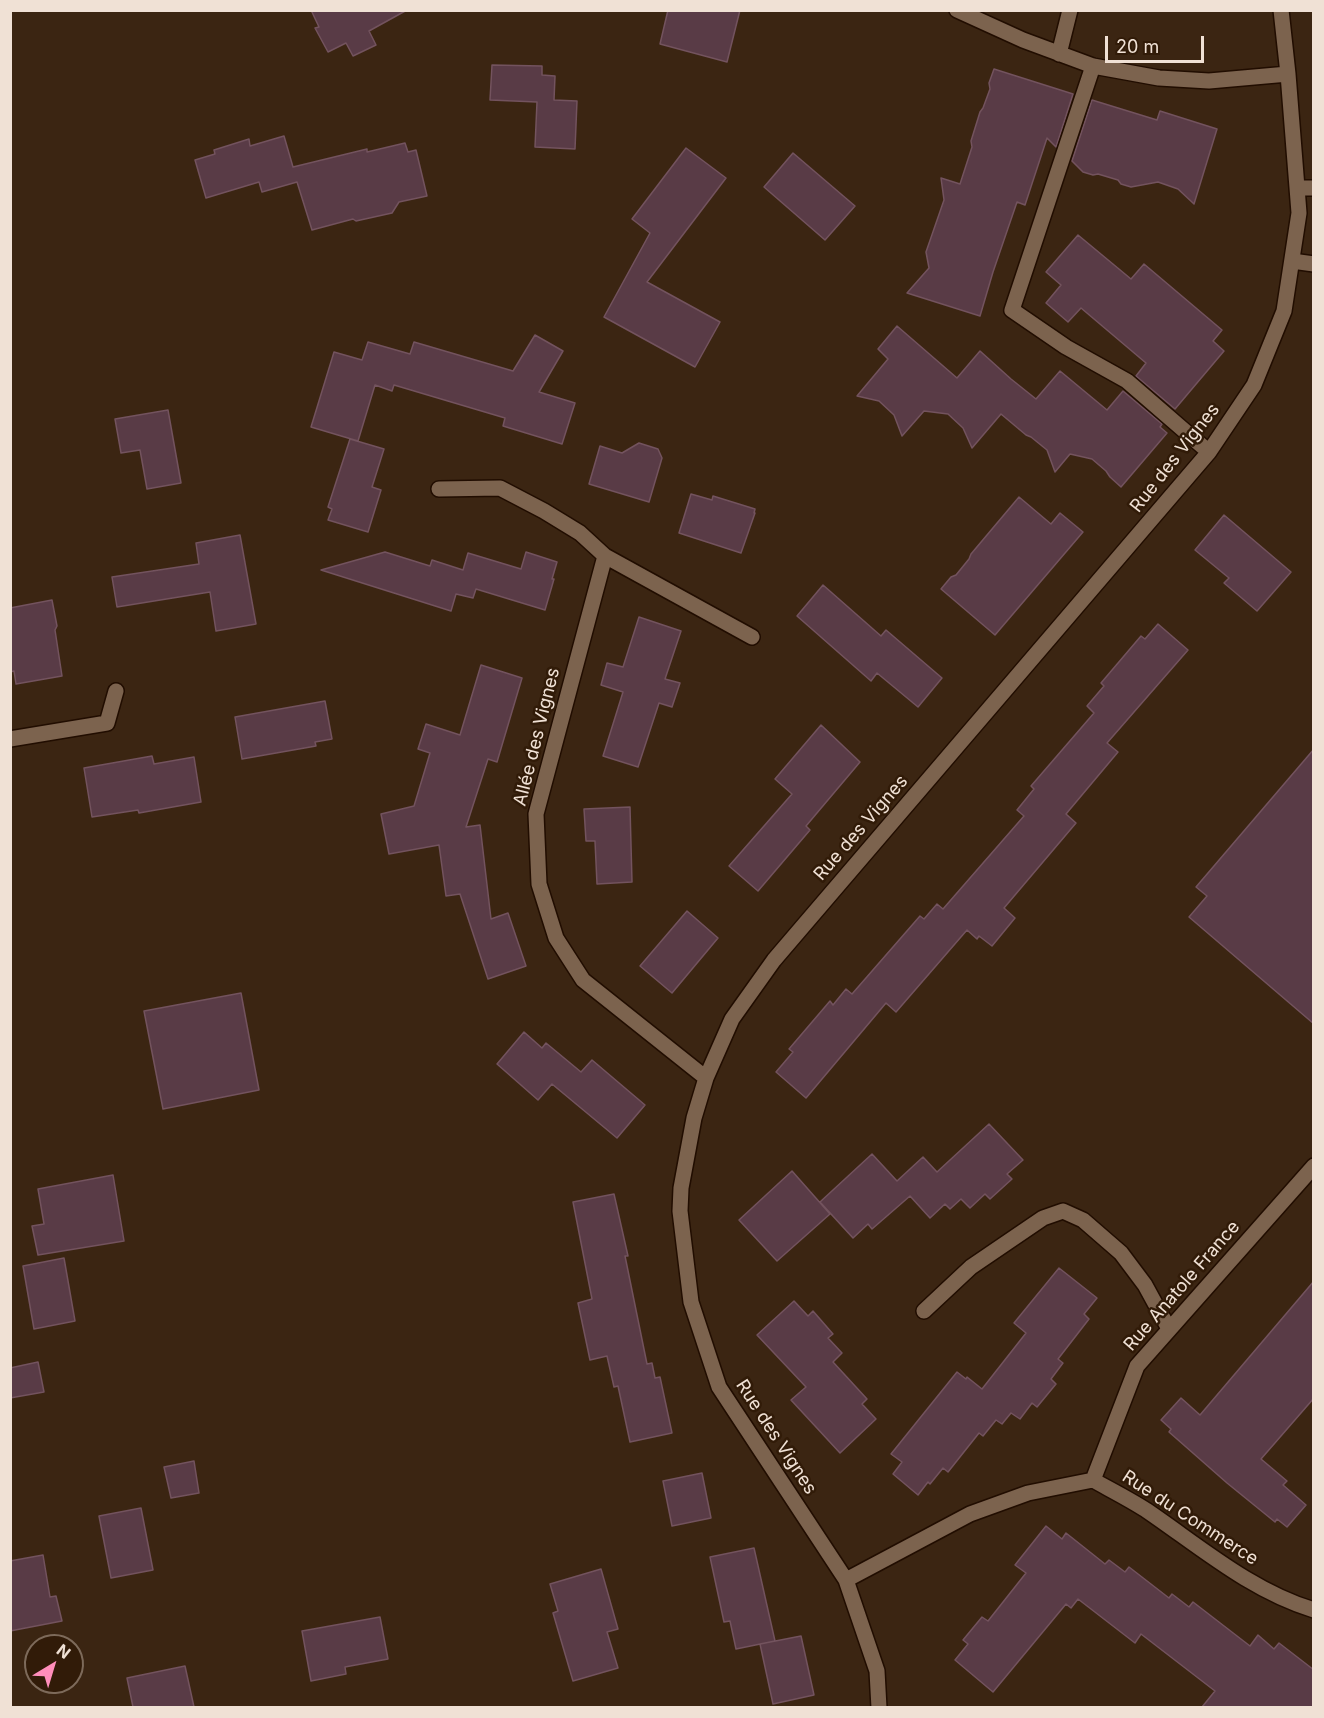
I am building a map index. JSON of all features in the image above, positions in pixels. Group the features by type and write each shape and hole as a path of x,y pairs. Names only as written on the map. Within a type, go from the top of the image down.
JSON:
{"street":[{"path":"957,10 1023,40 1093,66 1159,78 1209,81 1288,74"},
{"path":"1059,54 1070,10"},
{"name":"Rue des Vignes","path":"879,1707 877,1671 846,1580 719,1387 691,1302 680,1211 681,1188 694,1118 706,1078 732,1019 774,960 1209,452 1254,385 1284,311 1299,213 1281,10"},
{"path":"1093,66 1012,310 1066,347 1127,381 1209,452"},
{"path":"1297,188 1314,188"},
{"path":"1292,261 1314,264"},
{"path":"439,489 500,488 580,533 604,556 752,637"},
{"name":"Allée des Vignes","path":"604,556 536,814 539,884 556,938 583,980 706,1078"},
{"path":"10,739 106,723 116,691"},
{"name":"Rue Anatole France","path":"1093,1480 1137,1366 1314,1166"},
{"path":"924,1311 971,1267 1043,1218 1063,1211 1083,1220 1121,1253 1145,1285 1169,1329"},
{"name":"Rue du Commerce","path":"846,1580 970,1515 1028,1493 1093,1480 1143,1508 1249,1581 1300,1606 1314,1610"}],"building":[{"path":"311,10 407,10 369,31 376,45 353,56 346,43 328,52 315,28 319,27"},
{"path":"668,10 740,10 727,62 660,44"},
{"path":"492,65 542,66 542,75 555,76 554,100 577,101 575,149 535,147 537,102 490,100"},
{"path":"994,69 1073,94 1056,147 1047,138 1025,205 1017,202 980,316 907,293 929,268 926,252 944,200 941,178 960,184 980,112 990,89 989,83"},
{"path":"1092,100 1157,120 1160,111 1217,129 1194,204 1178,189 1158,182 1131,187 1121,184 1118,180 1083,172 1072,161"},
{"path":"284,136 293,167 367,149 367,152 405,143 408,152 416,150 427,196 399,202 392,213 356,221 353,219 312,230 297,182 262,192 259,182 206,198 195,160 215,154 214,150 249,139 250,146"},
{"path":"686,148 726,178 647,282 720,322 695,367 604,317 650,233 632,219"},
{"path":"793,153 855,206 825,240 764,187"},
{"path":"1078,235 1131,279 1144,264 1222,330 1213,341 1224,351 1175,409 1136,376 1146,363 1081,308 1068,322 1046,303 1061,285 1046,272"},
{"path":"897,326 957,378 980,351 1036,399 1060,371 1107,410 1123,391 1162,424 1160,427 1167,433 1121,487 1092,459 1070,454 1055,472 1047,450 1001,414 972,448 963,428 948,414 924,411 902,436 894,415 879,401 857,396 888,359 878,349"},
{"path":"535,335 563,351 539,392 575,403 562,444 503,426 505,418 394,385 392,391 375,385 358,441 311,427 334,352 362,360 368,342 410,354 414,342 513,371"},
{"path":"168,410 181,483 147,489 140,450 121,453 115,419"},
{"path":"350,439 384,449 372,487 381,490 368,532 328,520 332,509 328,507"},
{"path":"639,443 658,449 662,458 649,502 589,484 600,446 622,453"},
{"path":"691,494 712,500 713,496 755,509 741,553 679,533"},
{"path":"1019,497 1051,524 1060,513 1083,532 995,635 941,589 951,577 956,575"},
{"path":"1224,515 1291,572 1257,611 1224,583 1229,578 1195,550"},
{"path":"240,535 256,624 216,631 210,592 117,607 112,577 199,564 196,543"},
{"path":"385,552 430,566 432,560 463,570 468,553 521,569 526,552 557,562 545,610 476,589 473,598 456,594 451,611 321,570"},
{"path":"823,585 881,636 886,630 942,678 918,707 877,673 871,681 797,616"},
{"path":"52,600 62,676 16,684 14,671 10,672 10,608"},
{"path":"639,617 681,631 665,679 680,683 672,707 659,703 638,767 603,756 623,692 601,685 607,663 623,667"},
{"path":"1158,624 1188,650 1107,743 1118,752 1066,814 1076,823 1004,908 1015,918 992,946 979,936 977,939 967,930 896,1012 886,1003 806,1098 776,1072 793,1052 789,1049 830,1001 833,1005 846,989 852,994 920,916 924,919 937,904 943,909 1024,816 1017,810 1034,789 1031,786 1094,713 1087,706 1104,686 1101,683 1141,636 1145,639"},
{"path":"481,665 522,678 497,762 488,759 466,827 480,825 491,919 508,913 526,966 488,979 460,894 446,896 439,845 389,854 381,814 414,806 430,753 418,749 426,724 460,735"},
{"path":"325,701 332,739 315,742 316,746 242,759 235,717"},
{"path":"821,725 860,762 806,826 810,830 758,891 729,866 792,794 775,779"},
{"path":"1314,749 1314,1024 1189,917 1207,896 1196,887"},
{"path":"152,756 154,764 194,757 201,802 139,813 138,810 92,817 84,768"},
{"path":"630,807 632,882 597,884 595,841 586,841 584,809"},
{"path":"687,911 718,938 672,993 640,966"},
{"path":"241,993 259,1090 163,1109 144,1011"},
{"path":"524,1032 542,1048 546,1043 581,1072 592,1060 645,1105 617,1138 552,1084 538,1100 497,1064"},
{"path":"989,1124 1023,1160 1007,1174 1012,1179 990,1199 985,1194 970,1208 961,1199 950,1209 945,1204 930,1218 910,1196 872,1229 868,1224 853,1238 820,1202 872,1154 897,1181 923,1157 937,1172"},
{"path":"792,1171 830,1214 777,1261 739,1220"},
{"path":"113,1175 124,1241 38,1255 32,1226 44,1224 38,1189"},
{"path":"614,1194 628,1256 625,1256 647,1364 652,1363 655,1378 660,1377 672,1433 630,1442 618,1386 614,1387 607,1356 590,1360 578,1303 592,1299 573,1202"},
{"path":"64,1258 75,1321 34,1329 23,1266"},
{"path":"1059,1268 1097,1298 1084,1314 1089,1319 1058,1359 1063,1363 1051,1379 1056,1384 1037,1407 1032,1403 1020,1419 1011,1413 1002,1424 996,1420 983,1436 979,1433 948,1472 943,1468 918,1495 893,1474 902,1462 891,1454 957,1372 982,1389 1026,1333 1014,1323"},
{"path":"1314,1281 1314,1398 1261,1459 1287,1481 1283,1485 1306,1505 1287,1527 1277,1519 1275,1522 1227,1483 1169,1432 1171,1429 1161,1420 1181,1398 1200,1415"},
{"path":"794,1301 808,1316 813,1311 833,1334 828,1338 842,1353 833,1362 867,1399 862,1404 876,1419 840,1453 791,1400 806,1387 757,1335"},
{"path":"38,1362 44,1392 10,1398 10,1368"},
{"path":"194,1461 199,1493 171,1498 164,1467"},
{"path":"702,1473 711,1518 672,1526 663,1481"},
{"path":"141,1508 153,1570 111,1578 99,1516"},
{"path":"1046,1526 1062,1539 1066,1533 1105,1564 1109,1560 1125,1572 1129,1567 1169,1598 1172,1594 1189,1607 1193,1602 1250,1646 1258,1635 1274,1649 1279,1643 1314,1670 1314,1707 1202,1707 1215,1691 1141,1634 1135,1643 1078,1599 1071,1608 1066,1604 993,1692 955,1660 968,1644 963,1640 982,1617 988,1621 1026,1573 1015,1565"},
{"path":"754,1548 775,1641 736,1649 730,1621 724,1622 710,1557"},
{"path":"43,1555 50,1597 56,1596 62,1621 10,1631 10,1561"},
{"path":"601,1569 618,1629 607,1632 618,1668 573,1681 553,1613 558,1611 550,1584"},
{"path":"380,1617 388,1659 345,1667 346,1674 311,1681 302,1631"},
{"path":"801,1636 814,1695 773,1704 760,1644"},
{"path":"185,1666 194,1707 133,1707 127,1678"}]}
